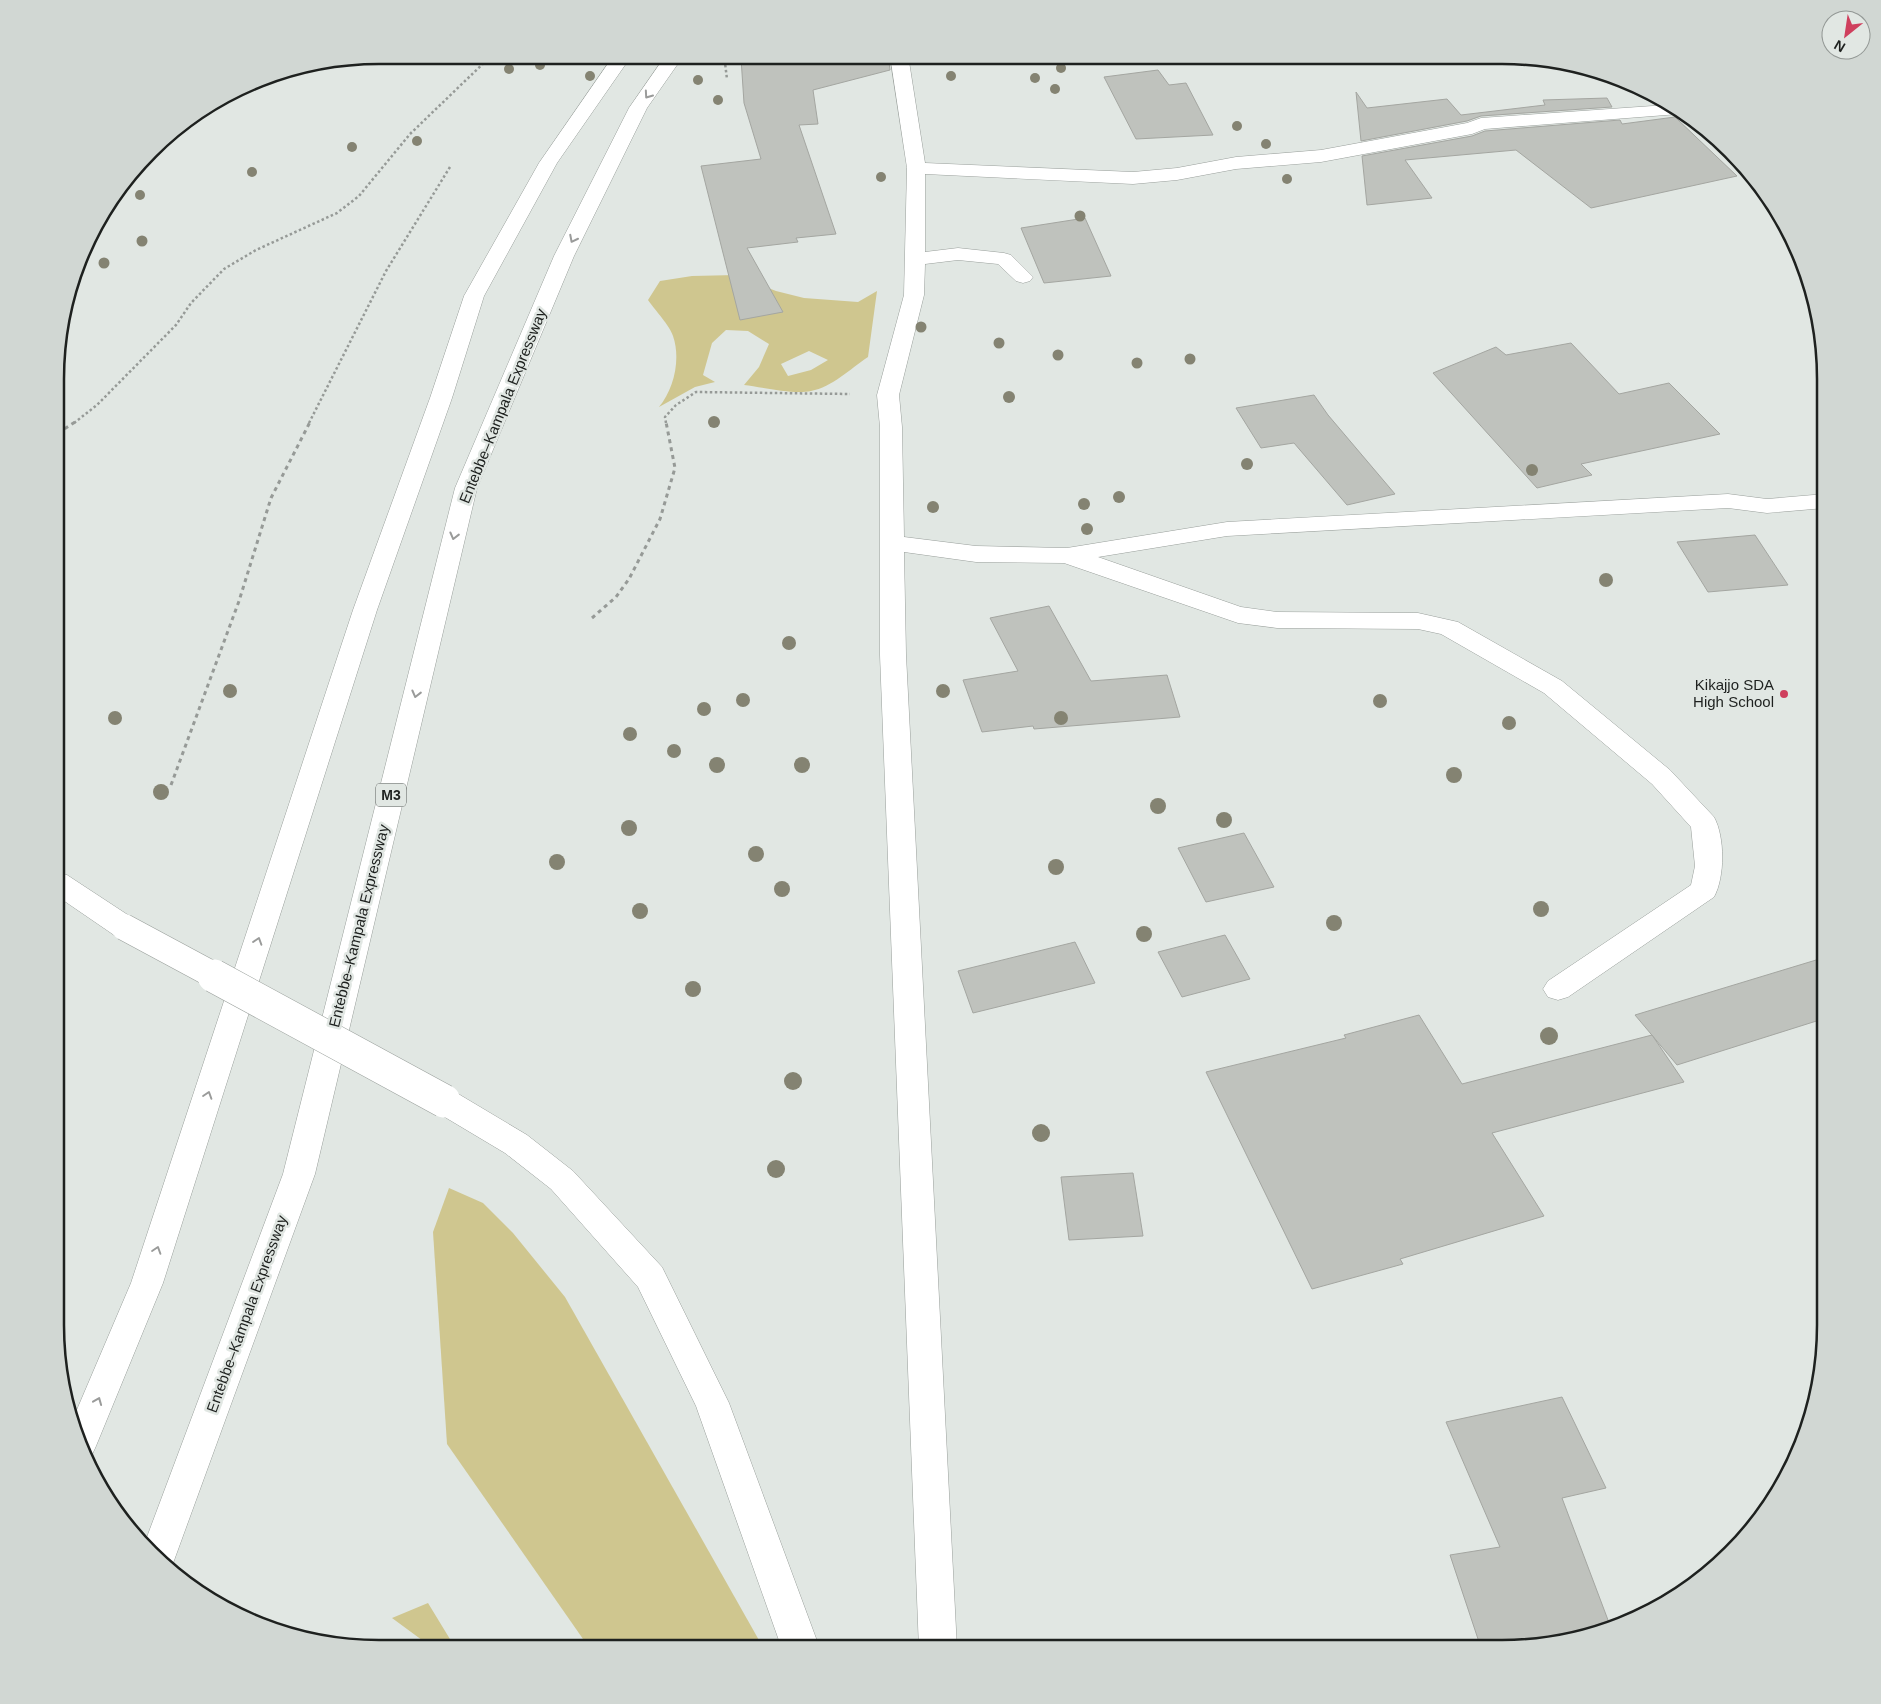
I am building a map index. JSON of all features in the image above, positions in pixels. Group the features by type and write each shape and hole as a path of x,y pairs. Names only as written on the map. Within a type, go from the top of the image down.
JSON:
{"main road":[{"path":"84,1435 146,1283 366,610 441,398 474,296 548,163 618,64"},
{"name":"Entebbe–Kampala Expressway","path":"160,1551 299,1174 466,488 564,256 638,108 670,64"},
{"path":"901,64 916,168 914,294 888,395 891,427 893,655 938,1640"},
{"path":"916,168 1133,178 1178,174 1236,163 1331,154 1472,128 1481,124 1545,118 1600,117 1667,111"},
{"path":"914,259 958,254 1004,259 1023,277"},
{"path":"893,543 976,554 1066,555 1227,529 1728,501 1767,506 1817,502"},
{"path":"1066,555 1238,615 1277,620 1418,621 1448,628 1553,687 1661,777 1704,824 1709,866 1704,890 1558,988"},
{"path":"64,887 124,927 444,1101 516,1144 562,1180 650,1277 712,1403 798,1640"}],"path":[{"path":"64,430 97,405 176,325 191,303 224,269 256,250 336,213 359,196 410,134 483,64"},
{"path":"725,64 727,80"},
{"path":"171,785 239,601 272,498 386,271 450,167"},
{"path":"592,618 616,597 630,579 660,519 675,468 665,417 676,404 696,392 716,391 888,395"}],"shaded area":[{"path":"736,275 776,291 804,298 858,302 877,291 868,357 834,382 811,391 787,391 744,385 759,367 769,344 748,331 726,330 712,343 703,375 715,382 695,387 659,407 669,392 672,383 675,373 676,354 671,332 648,300 660,281 692,276","holes":["809,351 828,360 811,370 788,376 781,364"]},
{"path":"449,1188 483,1203 513,1233 565,1297 759,1640 584,1640 447,1444 433,1232"},
{"path":"428,1603 451,1640 422,1640 392,1618"}],"building":[{"path":"741,64 889,64 890,70 813,90 818,124 799,125 836,234 796,238 798,242 747,248 783,312 740,320 701,166 761,159 744,103"},
{"path":"1158,70 1169,85 1186,83 1213,135 1136,139 1104,77"},
{"path":"1356,92 1367,108 1447,99 1461,115 1545,105 1543,100 1607,98 1612,107 1481,116 1467,121 1361,141"},
{"path":"1675,117 1737,176 1591,208 1516,150 1405,160 1432,198 1367,205 1362,156 1472,136 1485,131 1620,120 1622,124"},
{"path":"1085,218 1111,276 1044,283 1021,228"},
{"path":"1571,343 1619,394 1669,383 1720,434 1581,464 1592,475 1537,488 1433,373 1496,347 1506,355"},
{"path":"1314,395 1328,415 1395,494 1347,505 1294,443 1261,448 1236,408"},
{"path":"1755,535 1788,585 1708,592 1677,542"},
{"path":"1049,606 1091,681 1167,675 1180,717 1034,729 1033,726 982,732 963,680 1018,671 990,618"},
{"path":"1244,833 1274,887 1206,902 1178,848"},
{"path":"1225,935 1250,979 1182,997 1158,952"},
{"path":"1075,942 1095,983 973,1013 958,971"},
{"path":"1817,960 1817,1021 1677,1065 1635,1015"},
{"path":"1419,1015 1462,1084 1652,1035 1684,1082 1492,1133 1544,1216 1400,1259 1403,1264 1312,1289 1206,1072 1346,1038 1344,1035"},
{"path":"1133,1173 1143,1236 1069,1240 1061,1177"},
{"path":"1562,1397 1606,1488 1562,1498 1609,1622 1584,1630 1543,1638 1478,1640 1450,1555 1500,1547 1446,1422"}],"place":[{"name":"Kikajjo SDA High School","path":"1784,694"}]}
